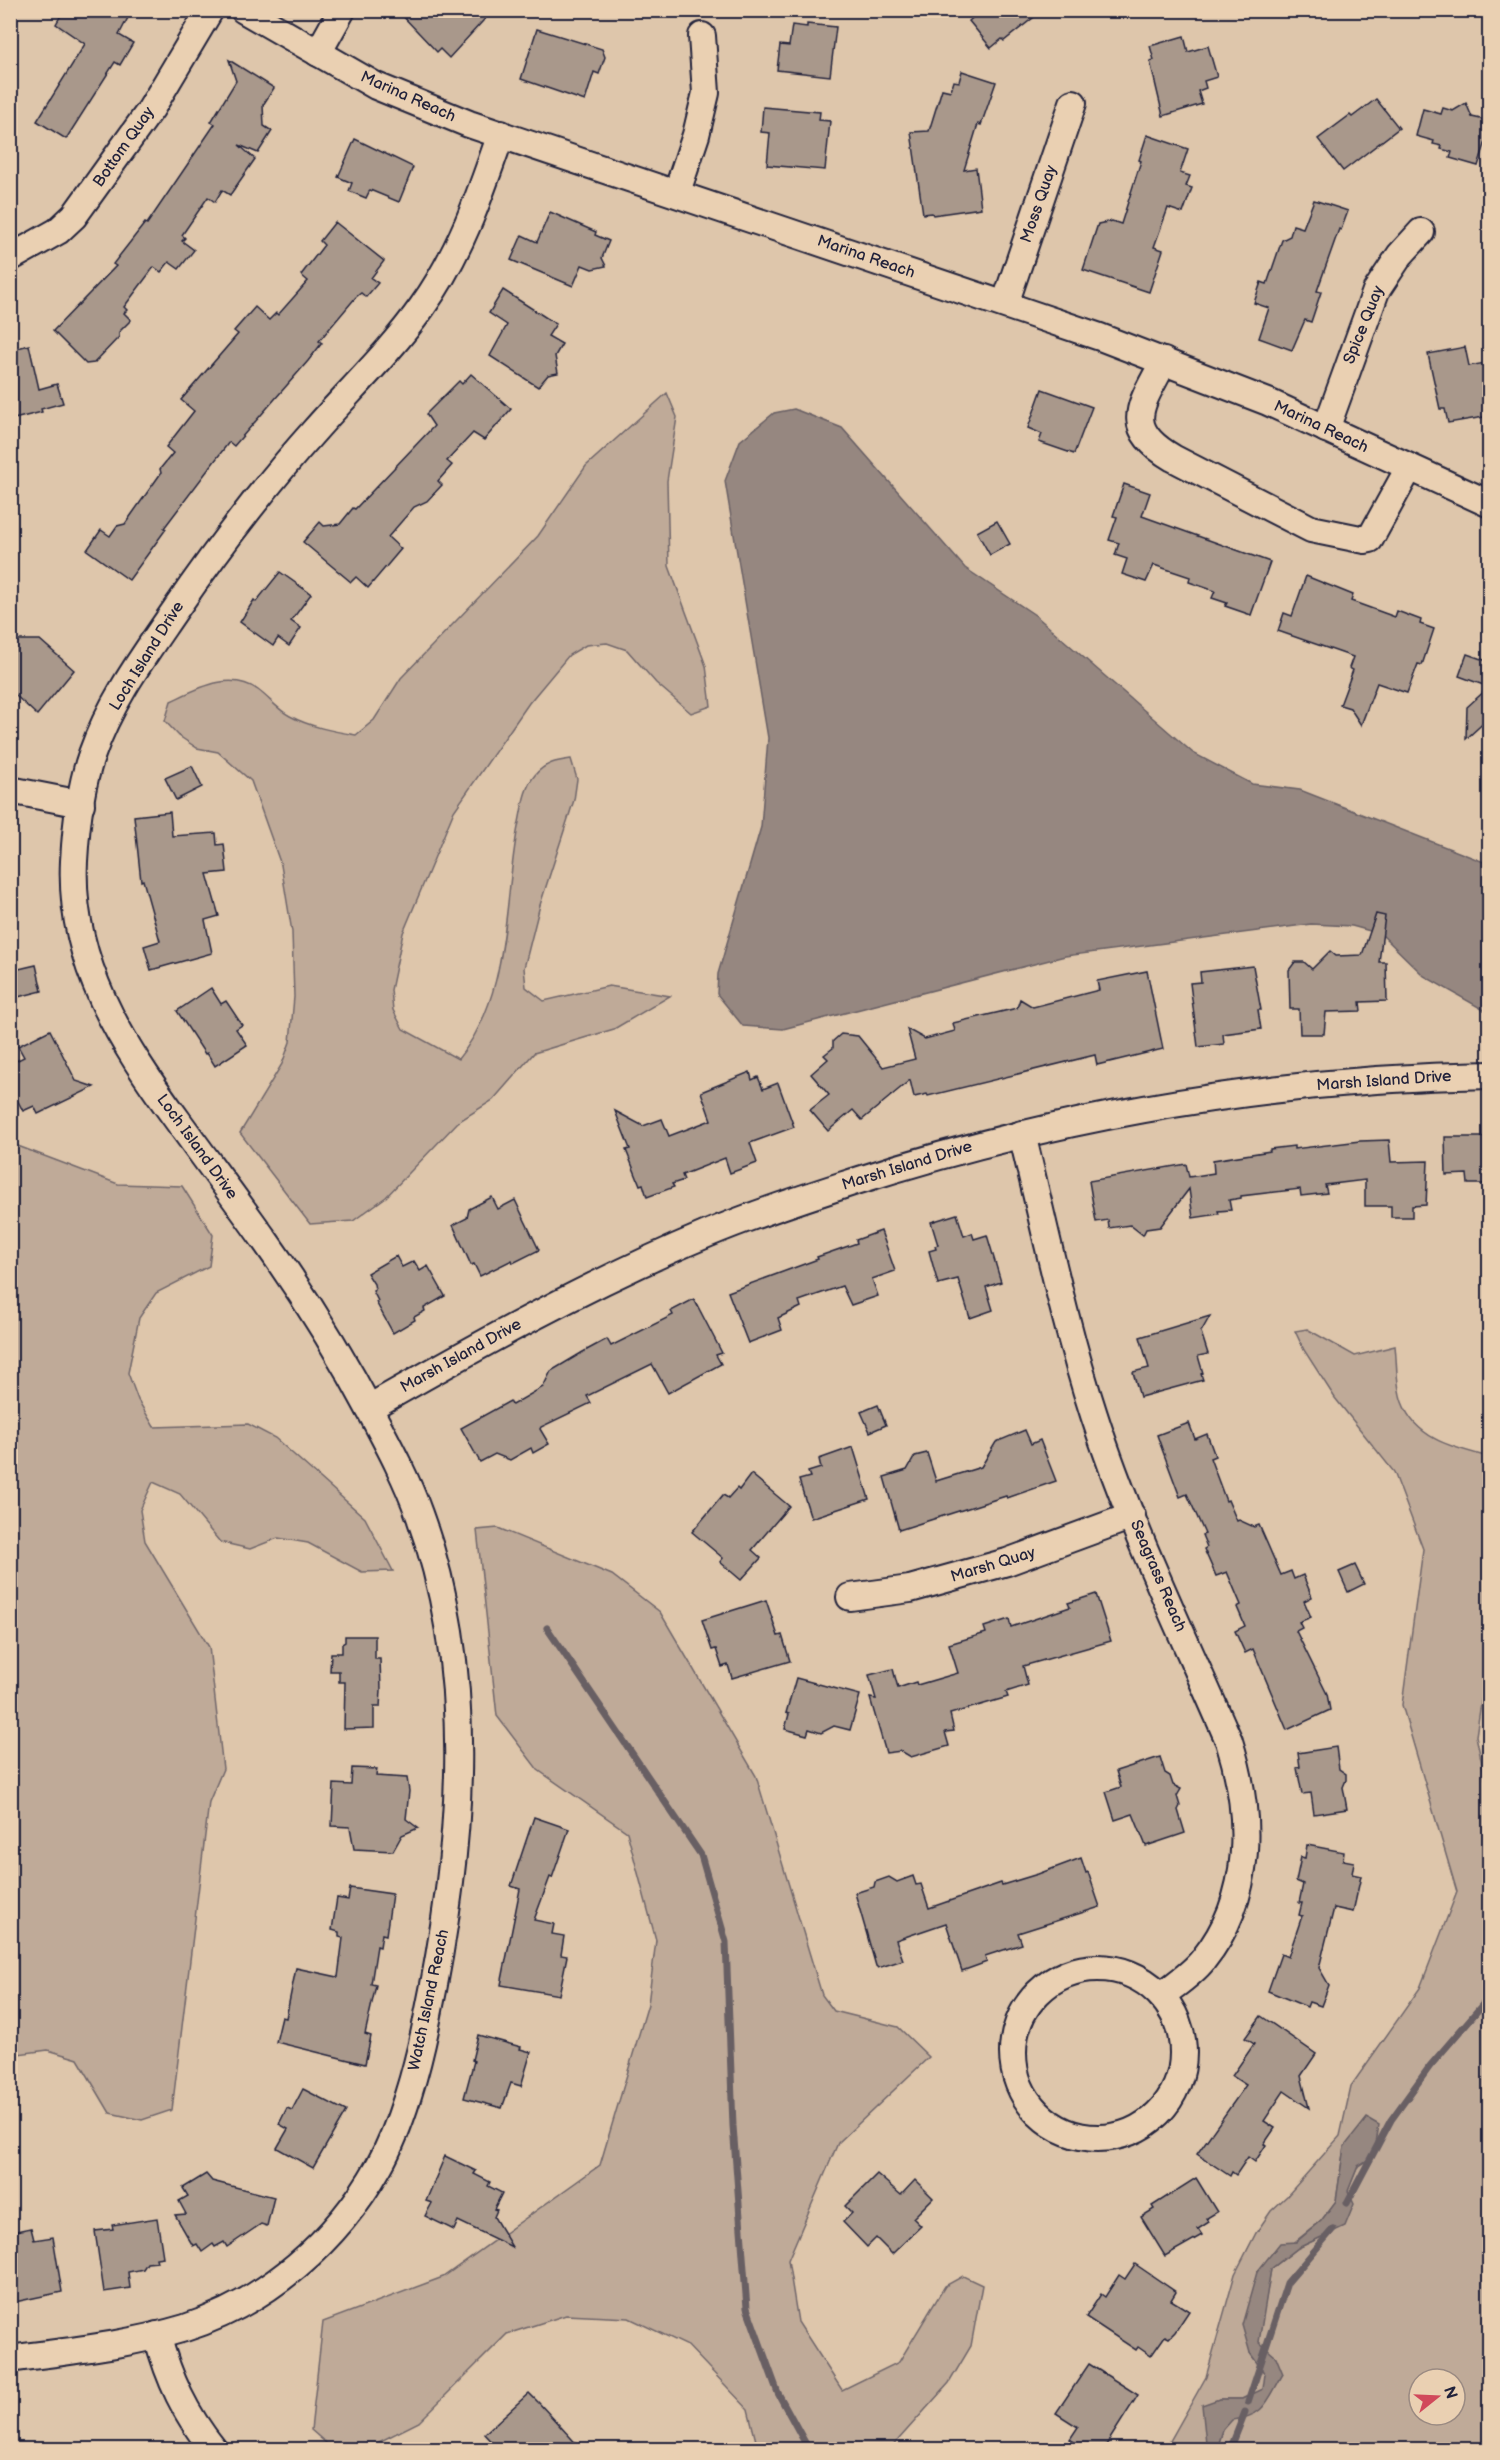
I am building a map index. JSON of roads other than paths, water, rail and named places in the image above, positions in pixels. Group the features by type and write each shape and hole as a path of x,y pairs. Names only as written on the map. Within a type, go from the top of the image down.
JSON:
{"street":[{"name":"Bottom Quay","path":"10,258 58,231 74,216 151,109 210,10"},
{"name":"Marina Reach","path":"244,10 376,86 417,104 1100,337 1268,402 1490,504"},
{"path":"318,53 342,10"},
{"path":"676,192 696,135 706,93 702,36"},
{"name":"Moss Quay","path":"1005,304 1073,103"},
{"name":"Loch Island Drive","path":"369,1408 349,1370 297,1286 140,1069 109,1017 94,980 79,927 74,876 78,815 91,757 104,724 130,676 224,538 309,436 418,313 438,284 464,236 501,134"},
{"name":"Spice Quay","path":"1326,429 1376,291 1400,255 1421,232"},
{"path":"1164,361 1140,407 1139,419 1142,432 1148,439 1158,450 1311,529 1365,540 1370,539 1409,468"},
{"path":"10,790 81,804"},
{"name":"Marsh Island Drive","path":"369,1408 469,1350 563,1301 708,1233 897,1168 1022,1134 1152,1106 1264,1089 1421,1077 1490,1075"},
{"name":"Seagrass Reach","path":"1022,1134 1071,1337 1094,1416 1132,1516 1229,1741 1240,1775 1245,1810 1245,1845 1235,1901 1220,1935 1203,1960 1188,1976 1162,1995"},
{"name":"Watch Island Reach","path":"10,2359 115,2344 157,2335 208,2320 270,2287 300,2263 341,2222 362,2194 388,2147 413,2078 442,1942 454,1848 458,1780 456,1685 447,1613 420,1516 399,1464 369,1408"},
{"name":"Marsh Quay","path":"850,1597 910,1589 1007,1562 1132,1516"},
{"path":"1087,1968 1096,1968 1114,1969 1140,1978 1162,1995 1178,2020 1184,2049 1180,2078 1167,2104 1154,2118 1146,2125 1120,2137 1091,2139 1062,2132 1038,2115 1022,2093 1014,2067 1014,2039 1022,2013 1039,1991 1061,1976 1087,1968"},
{"path":"157,2335 167,2372 200,2433 214,2450"}],"waterway":[{"path":"547,1628 701,1855 726,1942 733,2126 747,2308 778,2393 809,2450"},
{"path":"1347,2203 1391,2120 1430,2066 1490,1996"},
{"path":"1248,2402 1287,2283 1333,2229"},
{"path":"1230,2450 1245,2412"}]}
